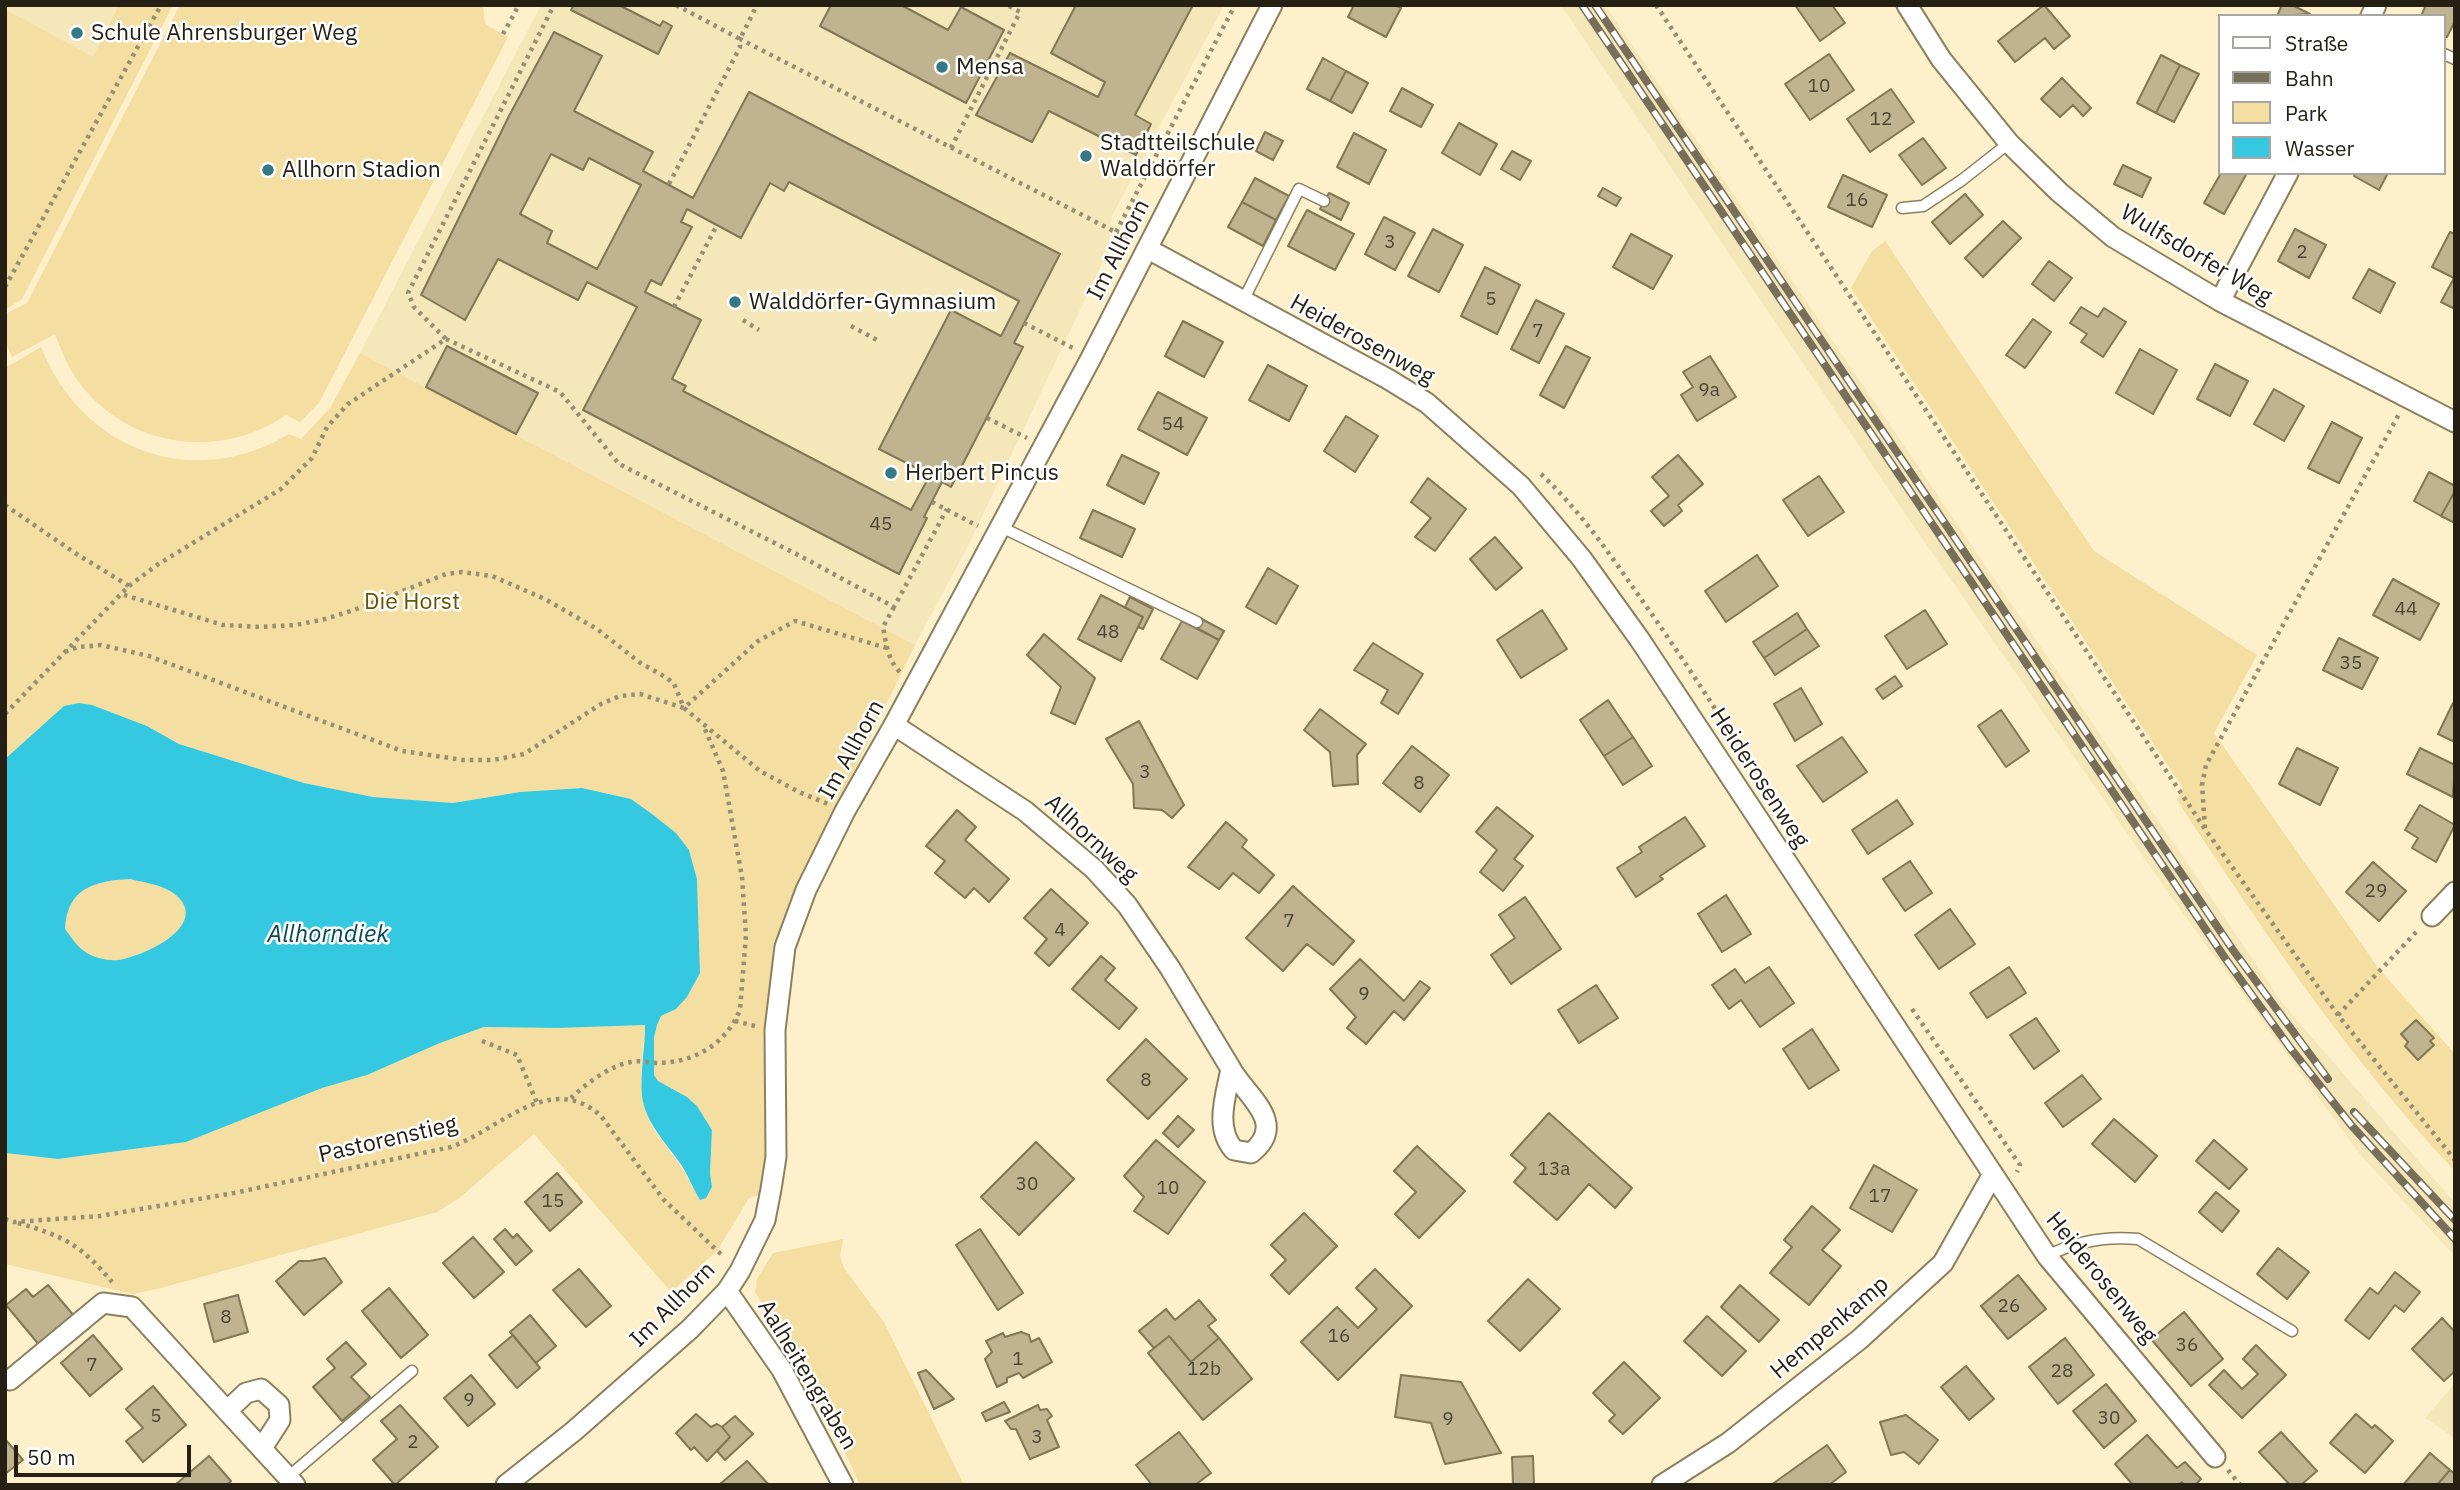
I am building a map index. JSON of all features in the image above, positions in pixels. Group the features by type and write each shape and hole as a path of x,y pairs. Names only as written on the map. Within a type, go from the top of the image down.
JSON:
{"street":[{"name":"Im Allhorn","path":"506,1485 585,1421 690,1329 727,1291 740,1271 765,1220 771,1189 776,1157 775,1030 785,947 806,890 845,811 894,726 1044,447 1272,5"},
{"name":"Wulfsdorfer Weg","path":"1906,5 1941,59 2009,144 2059,192 2113,237 2220,301 2455,422"},
{"path":"2220,301 2287,175"},
{"name":"Heiderosenweg","path":"1148,249 1388,379 1427,403 1521,486 1581,559 1640,640 2047,1256 2216,1457"},
{"name":"Allhornweg","path":"894,726 1025,811 1094,869 1128,905 1231,1069"},
{"path":"2432,916 2455,892"},
{"name":"Hempenkamp","path":"1662,1485 1728,1443 1860,1339 1942,1263 1993,1174"},
{"name":"Aalheitengraben","path":"727,1291 782,1370 844,1485"},
{"path":"10,1380 103,1303 132,1307 292,1481"},
{"path":"227,1411 246,1393 261,1389 279,1405 280,1420 262,1448"}],"lane":[{"path":"1902,208 1923,206 2009,144"},
{"path":"1243,301 1299,189 1324,201"},
{"path":"1001,527 1197,622"},
{"path":"2047,1256 2080,1242 2122,1237 2138,1239 2292,1331"},
{"path":"292,1481 412,1371"}],"path":[{"path":"5,288 161,5"},
{"path":"503,34 519,5"},
{"path":"554,5 408,293 414,307 446,339 560,392 619,464 894,607"},
{"path":"676,5 1148,249"},
{"path":"669,184 740,47 740,39 757,5"},
{"path":"1007,5 1020,12"},
{"path":"951,148 1024,5"},
{"path":"1116,232 1235,5"},
{"path":"1656,5 2205,829 2338,1015 2455,1160"},
{"path":"674,307 717,225"},
{"path":"743,320 759,330"},
{"path":"1024,323 1058,341"},
{"path":"852,326 877,340"},
{"path":"5,713 129,586 157,565 281,489 312,458 327,427 348,404 446,339"},
{"path":"2205,829 2202,785 2206,765 2408,399"},
{"path":"987,418 1044,447"},
{"path":"932,502 963,518"},
{"path":"5,505 129,586"},
{"path":"915,687 895,668 883,627 947,509"},
{"path":"121,594 223,625 260,627 296,625 325,619 446,574 462,572 492,576 545,599 597,629 674,684 684,708"},
{"path":"684,708 758,641 795,621 887,648"},
{"path":"64,652 91,645 149,656 382,745 453,760 493,760 524,754 586,713 620,696 640,694 684,708 760,771 799,792 845,811"},
{"path":"701,722 723,771 742,877 746,935 740,1010 735,1021 705,1052 692,1059 658,1063 632,1062 615,1067 570,1099 601,1116 664,1200 740,1271"},
{"path":"2338,1015 2432,916"},
{"path":"482,1041 517,1055 537,1103"},
{"name":"Pastorenstieg","path":"5,1219 14,1222 127,1212 234,1193 451,1147 465,1142 500,1119 537,1103 570,1099"},
{"path":"14,1222 51,1233 85,1252 132,1307"}],"shaded area":[{"name":"Schule Ahrensburger Weg","path":"5,5 119,5 93,58 5,9"},
{"name":"Walddörfer-Gymnasium","path":"541,5 1224,5 1112,216 1108,251 968,546 915,645 360,353"},
{"path":"1561,5 1605,5 2283,1004 2455,1203 2455,1256 2363,1158 2179,908 1899,505"},
{"path":"2455,1383 2455,1438 2425,1418"}],"green space":[{"path":"119,5 173,5 22,299 5,310 5,9 93,57"},
{"name":"Allhorn Stadion","path":"180,5 483,5 485,24 508,37 319,403 300,422 286,415 259,430 231,439 202,442 173,440 145,432 119,420 96,401 76,378 55,334 12,357 5,342 5,314 27,303"},
{"path":"1885,241 2094,551 2257,655 2214,733 2379,969 2455,1054 2455,1171 2378,1084 2342,1038 2241,897 2177,800 2183,788 1851,288 1872,251"},
{"name":"Die Horst","path":"41,347 59,383 83,412 112,435 144,451 179,459 215,459 252,451 289,434 301,439 330,408 360,353 915,645 785,914 781,928 774,957 769,1002 769,1133 763,1194 749,1198 717,1251 671,1292 534,1134 458,1199 437,1212 161,1288 133,1294 5,1264 5,1153 58,1159 186,1142 322,1088 367,1075 484,1027 645,1025 641,1080 649,1121 692,1187 712,1187 712,1130 697,1106 687,1097 658,1081 654,1075 654,1038 661,1016 676,1009 687,997 700,973 697,879 689,850 676,833 631,799 582,788 520,792 453,803 373,797 304,783 179,744 147,726 92,705 64,706 5,759 5,368"},
{"path":"130,879 156,885 175,894 185,910 184,921 167,940 128,958 111,960 87,953 65,929 71,904 85,889 94,885"},
{"path":"843,1239 840,1256 844,1268 884,1322 964,1485 860,1485 821,1400 755,1292 757,1279 773,1253"}],"water":[{"name":"Allhorndiek","path":"79,703 92,705 147,726 179,744 304,783 373,797 453,803 520,792 582,788 631,799 652,814 676,833 689,850 697,879 700,973 687,997 676,1009 661,1016 654,1038 654,1075 658,1081 687,1097 697,1106 712,1130 712,1187 706,1198 700,1200 682,1166 652,1125 644,1106 642,1078 645,1025 484,1027 367,1075 322,1088 186,1142 58,1159 5,1153 5,759 64,706","holes":["130,879 149,883 175,894 185,910 184,921 167,940 128,958 110,960 90,955 65,929 71,904 85,889 94,885"]}],"building":[{"path":"574,5 619,5 660,26 663,21 672,26 658,54 571,10"},
{"name":"Mensa","path":"831,5 901,5 948,30 961,7 1004,30 966,103 820,26"},
{"path":"1076,5 1193,5 1135,115 1151,124 1136,155 1049,111 1032,142 976,115 1010,53 1098,97 1105,82 1051,53"},
{"path":"1354,5 1395,5 1401,8 1386,37 1348,17"},
{"path":"1795,5 1832,5 1845,23 1820,41"},
{"path":"2044,5 2070,36 2054,49 2045,38 2015,62 1998,41"},
{"path":"2282,5 2292,5 2310,14 2278,14"},
{"path":"2426,5 2455,5 2455,21 2447,37 2446,14 2422,14"},
{"path":"554,32 602,56 574,111 653,152 643,171 693,198 749,92 1060,254 1014,343 1023,347 951,487 942,482 899,574 583,410 637,307 587,282 578,300 498,259 465,320 421,295 509,116","holes":["551,154 583,170 589,158 641,185 597,269 547,243 552,231 520,214","789,182 1019,301 1001,336 951,310 879,449 930,475 911,510 683,391 686,386 672,379 701,320 645,292 651,280 661,285 692,227 681,222 687,209 741,238 770,183 784,191"]},
{"path":"1829,54 1854,90 1810,120 1785,84"},
{"path":"2161,55 2180,65 2156,113 2137,103"},
{"path":"1323,58 1346,71 1330,101 1307,89"},
{"path":"2180,65 2199,74 2174,122 2156,113"},
{"path":"1346,71 1368,83 1352,113 1330,101"},
{"path":"2062,78 2091,108 2083,116 2073,105 2060,117 2041,99"},
{"path":"1402,88 1433,105 1421,127 1390,111"},
{"path":"1891,89 1914,122 1870,152 1847,119"},
{"path":"1459,123 1497,144 1480,175 1442,153"},
{"path":"1265,132 1283,141 1273,160 1256,151"},
{"path":"1354,133 1386,150 1369,184 1337,167"},
{"path":"1923,138 1946,168 1922,185 1899,155"},
{"path":"1512,151 1531,161 1520,180 1501,169"},
{"path":"2123,165 2151,178 2142,197 2114,184"},
{"path":"1843,175 1887,195 1872,227 1828,207"},
{"path":"2220,175 2246,175 2224,214 2204,203"},
{"path":"2354,175 2387,175 2379,190"},
{"path":"1255,178 1289,196 1276,220 1242,202"},
{"path":"1603,188 1621,198 1616,206 1598,196"},
{"path":"1329,193 1349,203 1341,220 1320,209"},
{"path":"1965,194 1983,215 1950,244 1932,222"},
{"path":"1242,202 1276,220 1263,246 1228,227"},
{"path":"1307,210 1354,234 1335,270 1288,246"},
{"path":"1384,217 1415,233 1395,270 1365,254"},
{"path":"2003,221 2021,238 1983,277 1965,258"},
{"path":"1433,229 1463,245 1439,292 1408,276"},
{"path":"2295,229 2326,245 2309,278 2278,261"},
{"path":"2450,232 2455,234 2455,309 2441,302 2454,278 2432,267"},
{"path":"1631,234 1672,256 1653,289 1613,267"},
{"path":"2049,261 2072,278 2054,301 2032,284"},
{"path":"1485,267 1520,285 1497,334 1461,316"},
{"path":"2369,269 2395,283 2380,313 2353,298"},
{"path":"1536,300 1564,314 1539,363 1511,349"},
{"path":"2081,307 2098,317 2104,308 2126,322 2103,357 2081,342 2087,334 2070,323"},
{"path":"2033,319 2051,332 2025,368 2006,355"},
{"path":"1183,321 1223,342 1204,377 1165,356"},
{"path":"447,346 538,393 516,434 426,387"},
{"path":"1566,346 1590,358 1564,408 1540,395"},
{"path":"2140,349 2177,370 2153,414 2116,393"},
{"path":"1710,356 1736,397 1697,421 1681,395 1693,387 1683,372"},
{"path":"2215,364 2248,381 2230,416 2197,399"},
{"path":"1268,365 1307,386 1289,421 1249,400"},
{"path":"2274,389 2304,406 2284,441 2254,424"},
{"path":"1158,392 1207,418 1187,455 1138,429"},
{"path":"1346,416 1378,436 1355,472 1324,451"},
{"path":"2332,422 2362,438 2339,483 2308,468"},
{"path":"1122,455 1159,473 1144,504 1107,485"},
{"path":"1678,455 1703,484 1678,505 1682,511 1664,526 1651,511 1669,496 1652,477"},
{"path":"2429,472 2455,486 2455,491 2441,516 2414,501"},
{"path":"1819,476 1844,512 1808,536 1783,500"},
{"path":"1428,478 1466,509 1435,551 1415,537 1431,518 1411,502"},
{"path":"2455,491 2455,523 2441,516"},
{"path":"1093,510 1135,529 1122,557 1080,538"},
{"path":"1495,537 1522,568 1496,590 1470,559"},
{"path":"1757,555 1778,586 1726,622 1705,591"},
{"path":"1268,568 1298,586 1276,624 1246,607"},
{"path":"2393,579 2439,604 2420,640 2373,615"},
{"path":"1101,595 1143,617 1121,661 1078,639"},
{"path":"1130,597 1153,609 1143,629 1138,627 1143,617 1125,607"},
{"path":"1542,610 1567,649 1521,678 1497,640"},
{"path":"1925,610 1947,644 1907,669 1885,636"},
{"path":"1797,613 1807,629 1764,658 1753,642"},
{"path":"1200,618 1224,631 1219,640 1195,627"},
{"path":"1182,621 1219,640 1197,679 1161,659"},
{"path":"1807,629 1819,646 1775,675 1764,658"},
{"path":"1044,634 1095,678 1075,724 1051,713 1061,687 1027,655"},
{"path":"2339,638 2378,658 2362,689 2323,670"},
{"path":"1373,643 1423,674 1398,714 1381,703 1388,690 1354,670"},
{"path":"1895,676 1902,686 1883,699 1876,689"},
{"path":"1801,688 1822,724 1795,741 1774,704"},
{"path":"1608,700 1633,737 1604,756 1580,720"},
{"path":"2453,703 2455,704 2455,742 2438,734"},
{"path":"1320,709 1366,744 1357,755 1358,784 1333,786 1330,752 1304,730"},
{"path":"2001,710 2029,751 2006,767 1978,726"},
{"path":"1139,721 1184,805 1172,818 1162,810 1134,808 1133,784 1106,739"},
{"path":"1633,737 1652,766 1623,785 1604,756"},
{"path":"1842,737 1867,772 1823,802 1797,766"},
{"path":"1412,746 1449,775 1420,812 1383,783"},
{"path":"2297,748 2338,768 2320,805 2279,784"},
{"path":"2420,748 2455,765 2453,797 2407,774"},
{"path":"1897,800 1913,824 1868,854 1852,830"},
{"path":"2420,805 2455,825 2436,862 2412,848 2418,838 2405,830"},
{"path":"1497,807 1533,836 1514,859 1523,866 1503,891 1480,872 1497,850 1476,832"},
{"path":"957,810 976,827 965,840 1009,879 989,902 974,888 965,898 935,873 945,861 926,846"},
{"path":"1685,817 1705,846 1660,876 1663,879 1636,897 1617,868 1642,852 1639,847"},
{"path":"1226,822 1247,840 1242,847 1274,875 1259,893 1233,873 1219,889 1188,867"},
{"path":"1910,861 1932,893 1905,911 1883,879"},
{"path":"2373,862 2406,891 2379,921 2346,892"},
{"path":"1293,886 1354,941 1333,965 1307,944 1283,971 1246,938"},
{"path":"1051,889 1088,923 1049,966 1035,953 1047,939 1024,918"},
{"path":"1726,895 1751,934 1722,952 1698,914"},
{"path":"1525,897 1561,949 1511,984 1491,955 1515,938 1499,915"},
{"path":"1950,909 1975,944 1939,969 1915,935"},
{"path":"1101,956 1115,968 1105,980 1137,1008 1119,1029 1072,989"},
{"path":"1360,959 1404,1001 1420,981 1430,988 1404,1020 1394,1011 1366,1044 1347,1028 1356,1017 1330,989"},
{"path":"1769,967 1794,1003 1760,1027 1741,1000 1729,1009 1712,985 1735,969 1745,983"},
{"path":"2009,967 2026,993 1987,1018 1970,993"},
{"path":"1596,985 1618,1018 1579,1043 1558,1010"},
{"path":"2036,1018 2059,1051 2034,1069 2010,1035"},
{"path":"2416,1020 2434,1038 2430,1041 2434,1045 2418,1060 2405,1046 2408,1042 2401,1034"},
{"path":"1812,1029 1839,1070 1809,1089 1783,1049"},
{"path":"1146,1039 1187,1079 1148,1119 1107,1080"},
{"path":"2082,1075 2101,1099 2063,1127 2045,1103"},
{"path":"1549,1113 1632,1188 1615,1208 1589,1184 1557,1220 1514,1182 1526,1168 1511,1155"},
{"path":"1178,1116 1194,1130 1178,1147 1163,1133"},
{"path":"2114,1119 2157,1156 2135,1182 2092,1144"},
{"path":"1156,1140 1205,1182 1168,1234 1134,1211 1144,1197 1124,1176"},
{"path":"2214,1140 2247,1169 2229,1189 2196,1161"},
{"path":"1036,1142 1074,1179 1019,1235 981,1197"},
{"path":"1417,1146 1465,1191 1419,1238 1395,1214 1416,1192 1394,1171"},
{"path":"1874,1165 1917,1190 1892,1232 1850,1208"},
{"path":"557,1173 582,1202 550,1231 525,1202"},
{"path":"2216,1192 2239,1211 2222,1232 2199,1212"},
{"path":"1812,1206 1840,1230 1822,1250 1841,1266 1809,1305 1770,1273 1792,1247 1784,1240"},
{"path":"1304,1213 1337,1246 1289,1294 1271,1275 1286,1260 1271,1245"},
{"path":"505,1229 513,1238 517,1234 532,1251 516,1265 494,1239"},
{"path":"980,1229 1023,1293 998,1310 956,1245"},
{"path":"473,1237 504,1272 474,1298 443,1263"},
{"path":"2278,1248 2309,1272 2287,1299 2257,1274"},
{"path":"325,1258 342,1282 304,1315 276,1281 299,1261"},
{"path":"579,1269 611,1306 586,1327 553,1290"},
{"path":"1375,1269 1412,1306 1338,1380 1301,1342 1337,1307 1358,1328 1377,1309 1356,1288"},
{"path":"2395,1272 2420,1292 2404,1312 2395,1305 2369,1339 2345,1320 2370,1288 2378,1294"},
{"path":"2018,1275 2046,1309 2008,1339 1981,1306"},
{"path":"1528,1279 1560,1309 1520,1351 1488,1321"},
{"path":"48,1285 75,1317 40,1346 6,1305 26,1289 33,1297"},
{"path":"1740,1285 1779,1320 1759,1342 1721,1307"},
{"path":"389,1288 428,1335 401,1358 362,1311"},
{"path":"238,1295 248,1332 214,1342 204,1304"},
{"path":"1199,1300 1216,1320 1208,1326 1219,1338 1191,1362 1169,1336 1154,1348 1139,1331 1166,1309 1175,1320"},
{"path":"2184,1312 2223,1359 2191,1386 2151,1339"},
{"path":"530,1315 556,1346 536,1363 510,1332"},
{"path":"1707,1316 1746,1351 1722,1376 1684,1341"},
{"path":"2442,1318 2455,1332 2455,1371 2444,1381 2412,1349"},
{"path":"1021,1332 1029,1335 1031,1342 1039,1338 1052,1362 1023,1378 1019,1373 1007,1378 1007,1382 997,1387 985,1359 992,1352 986,1341 1003,1333 1005,1337"},
{"path":"93,1335 122,1369 90,1396 61,1363"},
{"path":"513,1335 540,1368 517,1388 489,1355"},
{"path":"1169,1336 1191,1362 1219,1338 1252,1379 1203,1420 1148,1353"},
{"path":"2065,1338 2094,1375 2058,1404 2029,1367"},
{"path":"346,1342 366,1364 351,1377 370,1397 342,1421 313,1387 335,1368 327,1359"},
{"path":"2256,1345 2286,1375 2242,1418 2209,1385 2224,1370 2242,1389 2258,1374 2243,1359"},
{"path":"1624,1362 1660,1398 1623,1434 1609,1421 1615,1415 1593,1393"},
{"path":"1966,1366 1994,1399 1969,1420 1941,1387"},
{"path":"926,1370 954,1399 934,1409 918,1373"},
{"path":"471,1375 495,1404 468,1426 444,1398"},
{"path":"1401,1375 1461,1382 1501,1453 1445,1464 1431,1423 1395,1417"},
{"path":"2106,1384 2136,1421 2104,1448 2073,1411"},
{"path":"153,1386 186,1425 143,1462 126,1441 143,1428 126,1409"},
{"path":"1004,1402 1010,1412 986,1421 982,1413"},
{"path":"400,1405 438,1447 395,1485 373,1460 397,1439 381,1421"},
{"path":"1038,1405 1040,1410 1047,1409 1052,1416 1047,1420 1059,1447 1030,1459 1016,1429 1011,1429 1005,1421"},
{"path":"696,1414 711,1427 717,1424 722,1427 730,1437 707,1461 694,1447 691,1450 676,1433"},
{"path":"2356,1414 2372,1428 2375,1425 2393,1441 2365,1473 2330,1443"},
{"path":"1906,1415 1938,1440 1919,1464 1904,1452 1891,1455 1880,1422"},
{"path":"735,1416 753,1434 725,1460 717,1451 730,1437 722,1427"},
{"path":"1179,1432 1211,1473 1195,1485 1152,1485 1136,1465"},
{"path":"2281,1432 2317,1471 2301,1485 2290,1485 2259,1452"},
{"path":"2147,1435 2177,1468 2185,1462 2201,1479 2195,1485 2184,1485 2182,1482 2178,1485 2133,1485 2115,1464"},
{"path":"5,1439 23,1460 5,1474"},
{"path":"1827,1445 1846,1472 1829,1485 1771,1485"},
{"path":"2430,1453 2450,1470 2437,1485 2403,1485"},
{"path":"209,1456 231,1481 227,1485 175,1485"},
{"path":"1533,1456 1534,1485 1513,1485 1512,1457"},
{"path":"747,1461 769,1485 719,1485"},
{"path":"2450,1470 2455,1474 2455,1485 2437,1485"}],"railway":[{"path":"1582,5 2225,958 2291,1049 2352,1126 2455,1239"},
{"path":"1595,5 2233,950 2328,1079"},
{"path":"2354,1112 2455,1220"}],"place":[{"name":"Schule Ahrensburger Weg","path":"77,33"},
{"name":"Mensa","path":"942,67"},
{"name":"Stadtteilschule Walddörfer","path":"1086,156"},
{"name":"Allhorn Stadion","path":"268,170"},
{"name":"Walddörfer-Gymnasium","path":"735,302"},
{"name":"Herbert Pincus","path":"891,473"}]}
